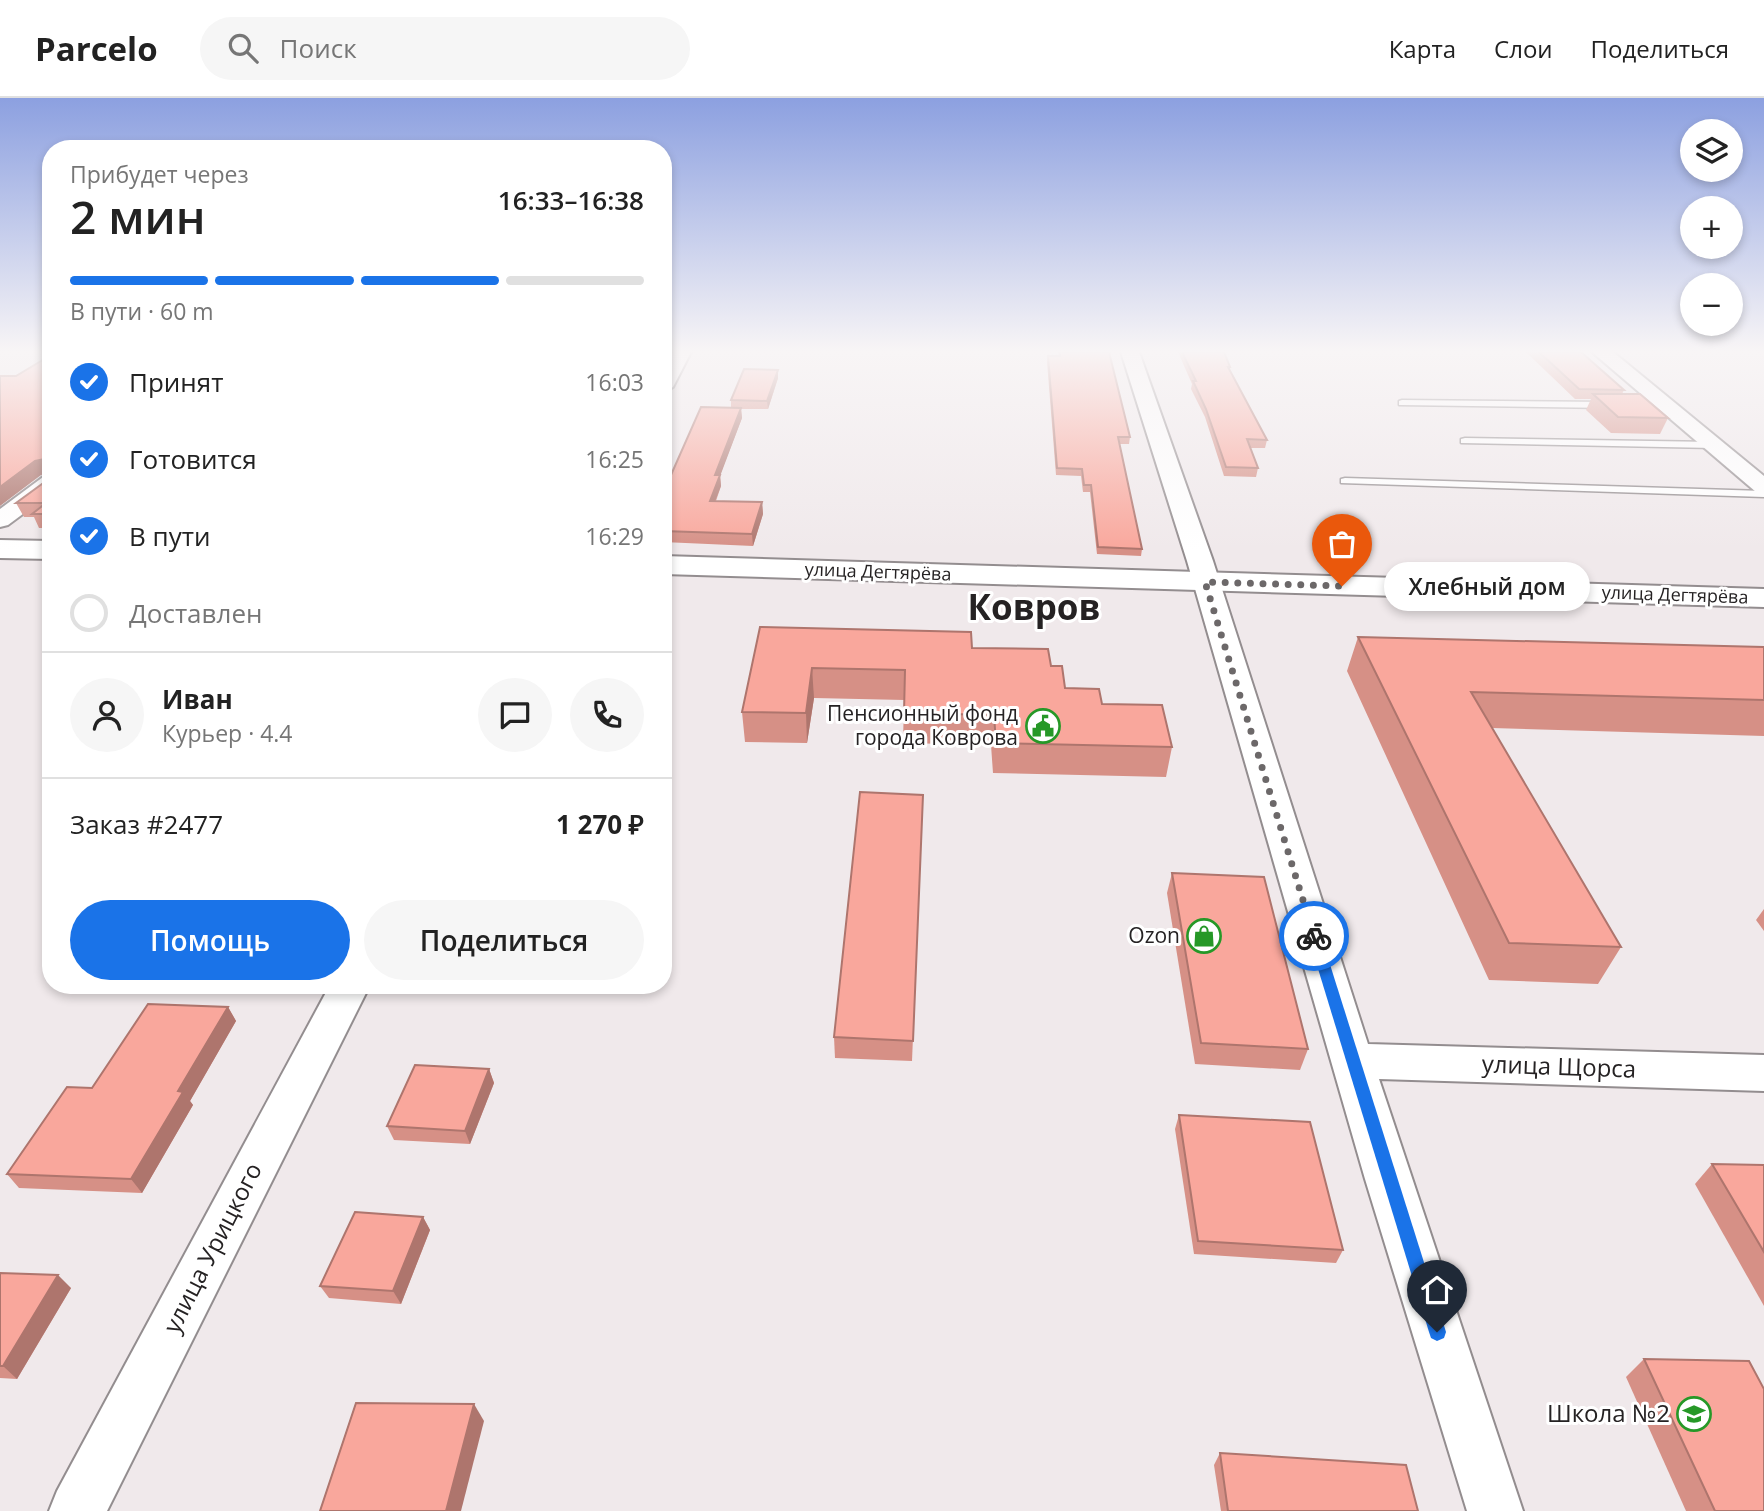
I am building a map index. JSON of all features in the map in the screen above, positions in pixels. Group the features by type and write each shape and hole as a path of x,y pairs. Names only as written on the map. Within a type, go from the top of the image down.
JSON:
{"main road":[{"path":"0,549 42,550"},
{"name":"улица Дегтярёва","path":"672,565 1764,598"}],"street":[{"path":"1152,418 1354,1060 1388,1179 1495,1511"},
{"path":"1677,418 1764,487"},
{"path":"0,520 42,489"},
{"name":"улица Урицкого","path":"77,1511 345,994"},
{"name":"улица Щорса","path":"1354,1060 1764,1073"}],"lane":[{"path":"1465,441 1714,445"},
{"path":"1345,481 1764,494"}],"building":[{"path":"0,418 42,418 42,459 35,461 0,487"},
{"path":"696,418 737,418 715,475 720,475 710,501 762,502 752,534 672,531 672,473"},
{"path":"1053,418 1125,418 1130,437 1118,437 1142,549 1098,547 1091,485 1084,485 1082,469 1057,468"},
{"path":"1209,418 1255,418 1267,440 1247,439 1258,468 1226,467"},
{"path":"42,484 42,503 16,503"},
{"path":"42,506 42,514 32,514"},
{"path":"760,627 971,632 972,648 1048,649 1051,666 1062,666 1065,688 1099,689 1102,704 1162,705 1172,747 996,743 994,715 904,713 905,670 812,668 806,713 742,712"},
{"path":"1358,637 1764,647 1764,700 1471,692 1621,947 1509,943"},
{"path":"860,792 923,795 913,1041 834,1037"},
{"path":"1172,873 1264,877 1308,1049 1201,1043"},
{"path":"148,1004 228,1007 178,1091 183,1092 131,1179 7,1174 67,1087 92,1088"},
{"path":"415,1065 489,1069 465,1131 387,1126"},
{"path":"1179,1115 1310,1122 1343,1250 1198,1241"},
{"path":"1712,1164 1764,1165 1764,1252"},
{"path":"355,1212 423,1217 393,1291 320,1286"},
{"path":"0,1273 58,1275 3,1366 0,1366"},
{"name":"Школа №2","path":"1644,1359 1749,1361 1764,1389 1764,1511 1715,1511"},
{"path":"356,1403 474,1404 446,1511 320,1511"},
{"path":"1220,1453 1406,1465 1418,1511 1228,1511"}],"way so far":[{"path":"1314,936 1205,582 1342,586"}],"place":[{"name":"Хлебный дом","path":"1342,586"},
{"name":"Пенсионный фонд города Коврова","path":"1043,726"},
{"name":"Ozon","path":"1204,936"},
{"name":"Школа №2","path":"1694,1414"}],"district":[{"name":"Ковров","path":"1034,608"}],"route":[{"path":"1314,936 1437,1332"}]}
